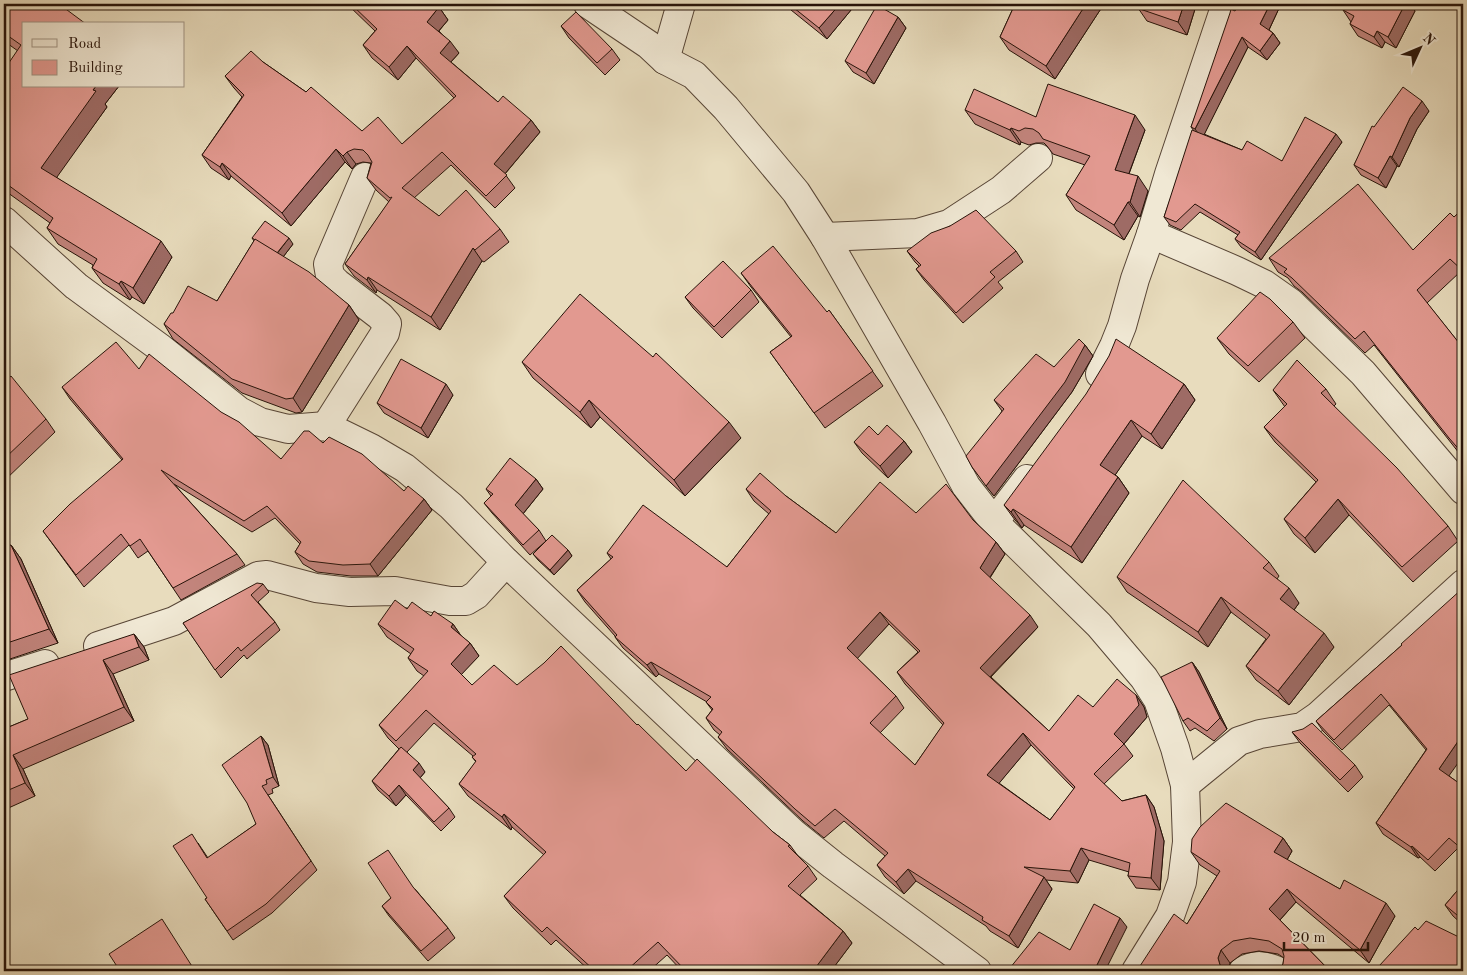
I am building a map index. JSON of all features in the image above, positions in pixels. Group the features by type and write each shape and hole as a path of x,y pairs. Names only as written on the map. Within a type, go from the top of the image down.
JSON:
{"street":[{"path":"588,4 648,45 665,60 694,75 726,108 796,192 825,237 966,486 994,522 1099,625 1144,678 1158,700 1175,748 1185,785 1187,842 1182,882 1170,916 1136,971"},
{"path":"665,60 681,4"},
{"path":"1089,393 1114,346 1226,4"},
{"path":"825,237 918,233 949,224 1000,190 1038,158"},
{"path":"326,426 385,334 387,324 380,316 337,284 330,276 328,264 365,177"},
{"path":"4,221 76,286 159,347 239,411 260,422 288,430 326,426 372,448 405,468 451,506 506,562 793,833 833,865 977,971"},
{"path":"1151,234 1257,281 1291,303 1363,373 1463,490"},
{"path":"994,522 1040,462"},
{"path":"4,677 174,621 258,576 267,575 316,588 350,592 395,591 450,601 466,601 476,595 506,562"},
{"path":"1185,785 1239,741 1260,734 1302,727 1318,716 1463,584"},
{"path":"1243,971 1257,965 1278,971"}],"building":[{"path":"4,4 59,4 83,22 22,22 22,88 94,88 93,90 96,91 41,168 161,241 133,288 121,281 119,284 92,268 97,259 47,228 53,218 4,182 4,70 21,45 4,33"},
{"path":"351,4 435,4 439,7 427,22 450,41 440,53 498,102 503,96 531,120 494,164 507,175 486,196 442,152 402,188 439,216 466,190 500,229 475,250 473,248 431,317 368,277 367,280 345,264 392,197 390,198 367,178 372,162 363,150 354,149 343,156 336,149 282,213 222,163 220,167 202,155 244,95 225,76 251,51 263,62 306,92 311,87 362,131 378,117 402,144 456,96 407,46 389,67 363,45 377,29"},
{"path":"789,4 840,4 819,28"},
{"path":"1015,4 1086,4 1046,66 1000,37"},
{"path":"1139,4 1184,4 1178,22 1137,8"},
{"path":"1239,4 1270,4 1260,24 1273,33 1260,51 1242,37 1195,129 1191,127 1231,9 1235,11"},
{"path":"1346,4 1405,4 1388,37 1377,31 1374,37 1350,24 1354,16 1343,10"},
{"path":"877,5 898,17 866,73 845,61"},
{"path":"576,12 612,49 597,63 561,26"},
{"path":"1048,84 1135,115 1115,170 1138,176 1130,202 1128,202 1114,225 1066,195 1090,156 1043,139 1033,129 1025,128 1019,131 1011,128 1010,130 965,110 974,89 1036,117"},
{"path":"1403,87 1422,101 1410,118 1392,157 1390,156 1378,178 1354,165 1372,126 1374,127"},
{"path":"1305,117 1336,134 1255,252 1235,239 1240,232 1195,204 1176,222 1164,217 1192,130 1242,150 1247,141 1282,161"},
{"path":"1358,184 1413,250 1450,213 1454,217 1463,209 1463,271 1450,259 1417,290 1463,348 1463,454 1364,331 1355,339 1284,272 1287,269 1269,258"},
{"path":"976,210 1016,251 990,272 995,277 956,313 916,269 921,265 907,251 931,233 950,226"},
{"path":"265,221 289,238 277,253 252,238"},
{"path":"255,239 309,272 349,305 293,398 286,399 232,379 164,324 171,313 173,313 188,286 217,301"},
{"path":"773,246 827,312 829,310 873,371 814,413 770,352 792,336 741,273"},
{"path":"723,261 751,290 714,327 685,297"},
{"path":"1260,292 1270,299 1293,322 1248,366 1217,338"},
{"path":"580,294 653,357 656,353 729,422 674,480 589,400 580,412 522,362"},
{"path":"1079,339 1085,345 1065,382 986,486 966,456 1004,409 994,400 1036,354 1054,367"},
{"path":"1116,339 1184,384 1151,434 1131,420 1100,465 1118,477 1071,547 1013,509 1011,512 1004,505 1086,394 1109,356"},
{"path":"116,342 139,369 149,354 221,412 239,422 281,459 304,431 309,431 323,443 329,437 362,454 404,491 408,486 424,499 370,564 343,565 309,561 295,552 301,542 267,506 244,521 161,470 237,554 173,588 140,539 130,546 121,534 76,575 43,531 70,504 123,459 62,387"},
{"path":"401,359 446,384 421,428 377,403"},
{"path":"1297,360 1326,389 1321,393 1397,468 1448,526 1402,567 1338,499 1305,538 1284,519 1318,480 1264,427 1287,404 1273,390"},
{"path":"11,376 46,419 4,459 4,382"},
{"path":"887,425 904,441 880,466 854,442 869,426 878,435"},
{"path":"510,458 536,479 515,505 539,530 523,545 484,503 493,494 486,489"},
{"path":"760,473 786,496 836,533 880,482 916,513 946,484 973,520 996,542 980,568 1030,615 980,668 1049,731 1078,695 1093,707 1117,679 1136,695 1139,705 1114,734 1124,744 1094,774 1122,801 1146,795 1156,829 1151,878 1128,876 1130,863 1081,848 1070,871 1024,867 1044,877 1009,936 982,920 983,917 908,869 896,882 877,865 888,853 835,809 815,826 718,737 722,732 706,718 713,709 706,702 711,697 651,662 647,665 615,637 617,635 577,590 613,557 607,553 643,505 727,567 771,511 746,489","holes":["880,612 920,651 897,672 944,723 915,765 870,723 896,696 847,648","1023,733 1075,787 1050,820 987,775"]},
{"path":"1183,480 1269,562 1263,568 1289,588 1280,599 1324,633 1278,691 1246,666 1270,635 1221,597 1198,632 1117,577"},
{"path":"552,535 568,550 550,570 533,554"},
{"path":"11,545 49,629 4,644 4,548"},
{"path":"257,583 263,584 251,595 275,622 241,651 238,647 215,670 183,623"},
{"path":"1463,588 1463,734 1439,769 1463,786 1463,850 1449,838 1428,860 1412,846 1376,823 1427,749 1381,694 1334,740 1316,721"},
{"path":"395,600 407,609 412,602 431,616 434,611 453,624 451,627 470,643 451,664 472,685 494,665 517,685 561,646 637,725 686,771 697,759 773,832 790,845 788,846 808,866 788,886 843,931 813,971 686,971 658,942 626,971 595,971 547,927 542,932 504,896 546,852 504,814 502,817 459,784 476,761 472,757 476,754 426,710 396,741 379,725 428,671 408,658 414,649 378,624"},
{"path":"134,634 139,647 103,660 124,707 13,755 25,783 4,792 4,729 28,719 9,675"},
{"path":"1192,662 1220,718 1207,731 1188,718 1183,721 1161,677"},
{"path":"1312,723 1355,765 1340,780 1292,732 1303,729"},
{"path":"261,736 273,777 266,780 267,784 262,786 311,861 266,904 227,931 173,846 192,834 207,858 256,824 247,803 222,765"},
{"path":"401,747 419,763 413,770 449,808 434,822 399,785 389,796 372,781"},
{"path":"1226,803 1283,838 1274,852 1340,889 1344,880 1386,903 1360,950 1287,889 1269,909 1330,971 1278,971 1283,964 1284,956 1282,949 1269,941 1250,938 1233,941 1221,950 1218,958 1220,965 1226,971 1135,971 1174,914 1187,924 1220,871 1191,852 1192,839 1200,827"},
{"path":"388,850 413,887 448,928 421,951 382,906 391,898 368,863"},
{"path":"1463,884 1463,920 1445,905"},
{"path":"1094,904 1120,918 1094,971 1017,971 1010,968 1039,932 1070,950"},
{"path":"162,919 195,971 120,971 109,954"},
{"path":"1426,921 1463,939 1463,971 1385,971 1379,966 1415,927 1418,930"},
{"path":"1253,969 1262,971 1244,971"}]}
